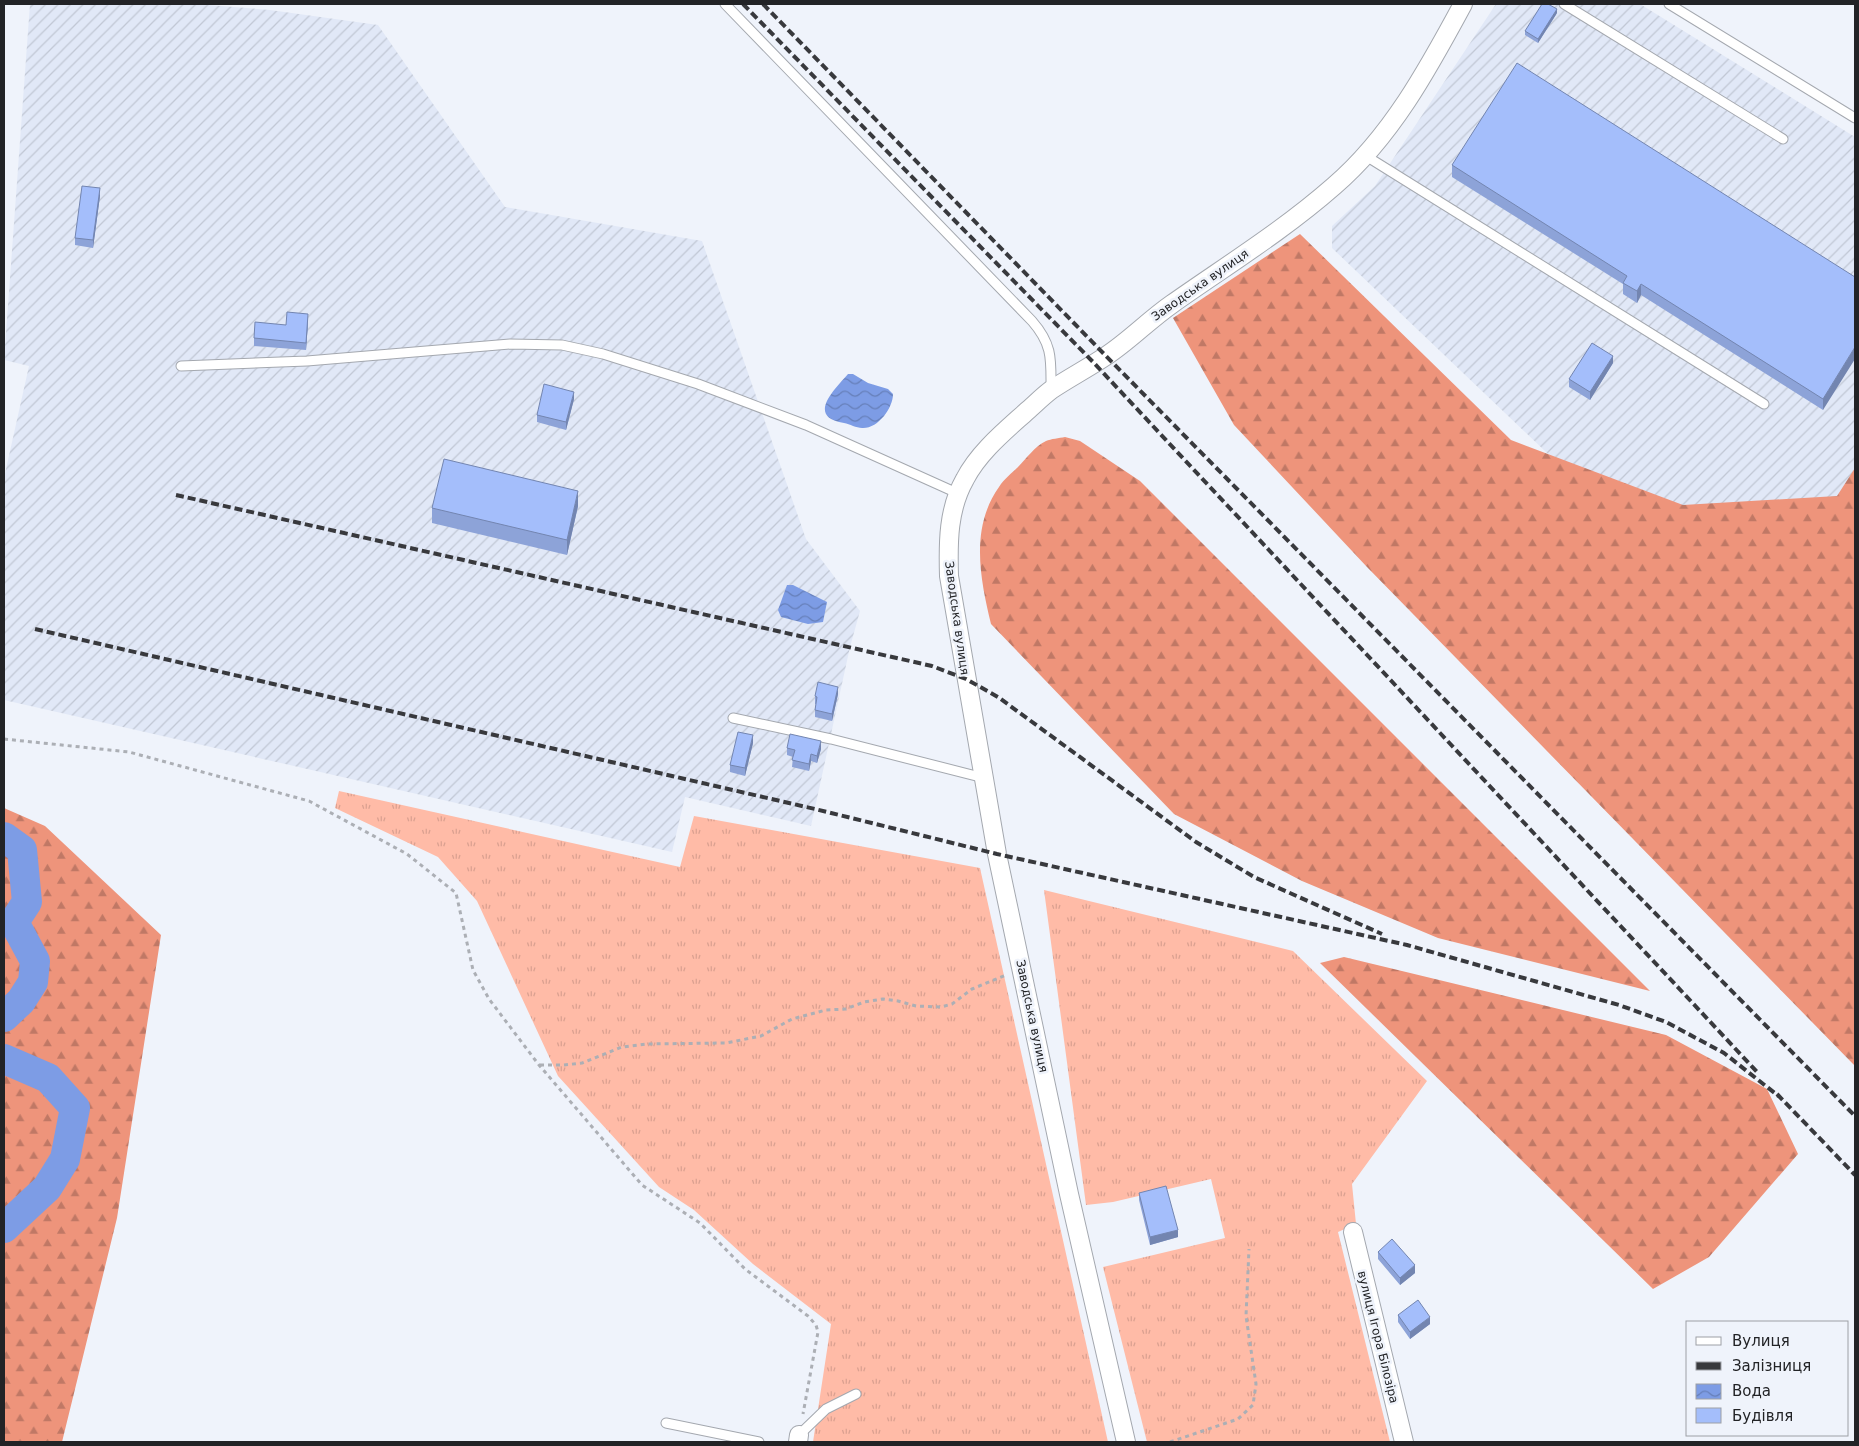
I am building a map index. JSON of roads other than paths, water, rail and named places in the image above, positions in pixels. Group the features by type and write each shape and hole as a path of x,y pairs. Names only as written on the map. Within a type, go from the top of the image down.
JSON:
{"street":[{"name":"Заводська вулиця","path":"1126,1442 1069,1194 997,854 949,576 948,545 950,522 957,493 966,476 983,453 1051,390 1106,356 1156,316 1298,215 1335,186 1366,156 1395,118 1463,4"},
{"name":"вулиця Ігора Білозіра","path":"1352,1232 1404,1442"}],"lane":[{"path":"724,4 1032,321 1043,334 1047,344 1051,360 1051,390"},
{"path":"1564,4 1783,139"},
{"path":"1669,4 1855,118"},
{"path":"1835,106 1855,112"},
{"path":"1366,156 1764,404"},
{"path":"181,366 307,361 510,344 562,346 603,354 698,384 806,425 957,493"},
{"path":"733,718 831,739 984,778"},
{"path":"799,1439 826,1409 856,1394"},
{"path":"666,1423 759,1442"}],"water":[{"path":"848,374 853,374 868,383 888,389 893,394 884,417 874,425 862,428 833,420 827,415 825,409 826,402"},
{"path":"787,585 793,585 827,602 823,622 808,624 781,617 778,610"}],"waterway":[{"path":"4,837 22,850 27,902 14,922 35,961 33,982 21,1001 4,1017"},
{"path":"4,1059 48,1078 75,1108 65,1159 47,1188 4,1228"}],"railway":[{"path":"743,4 1094,363 1759,1074"},
{"path":"763,4 1106,356 1855,1116"},
{"path":"176,495 932,666 966,679 998,697 1196,842 1254,877 1382,934"},
{"path":"35,629 815,809 997,854 1407,945 1619,1005 1666,1022 1724,1053 1781,1098"},
{"path":"1777,1094 1855,1175"}]}
